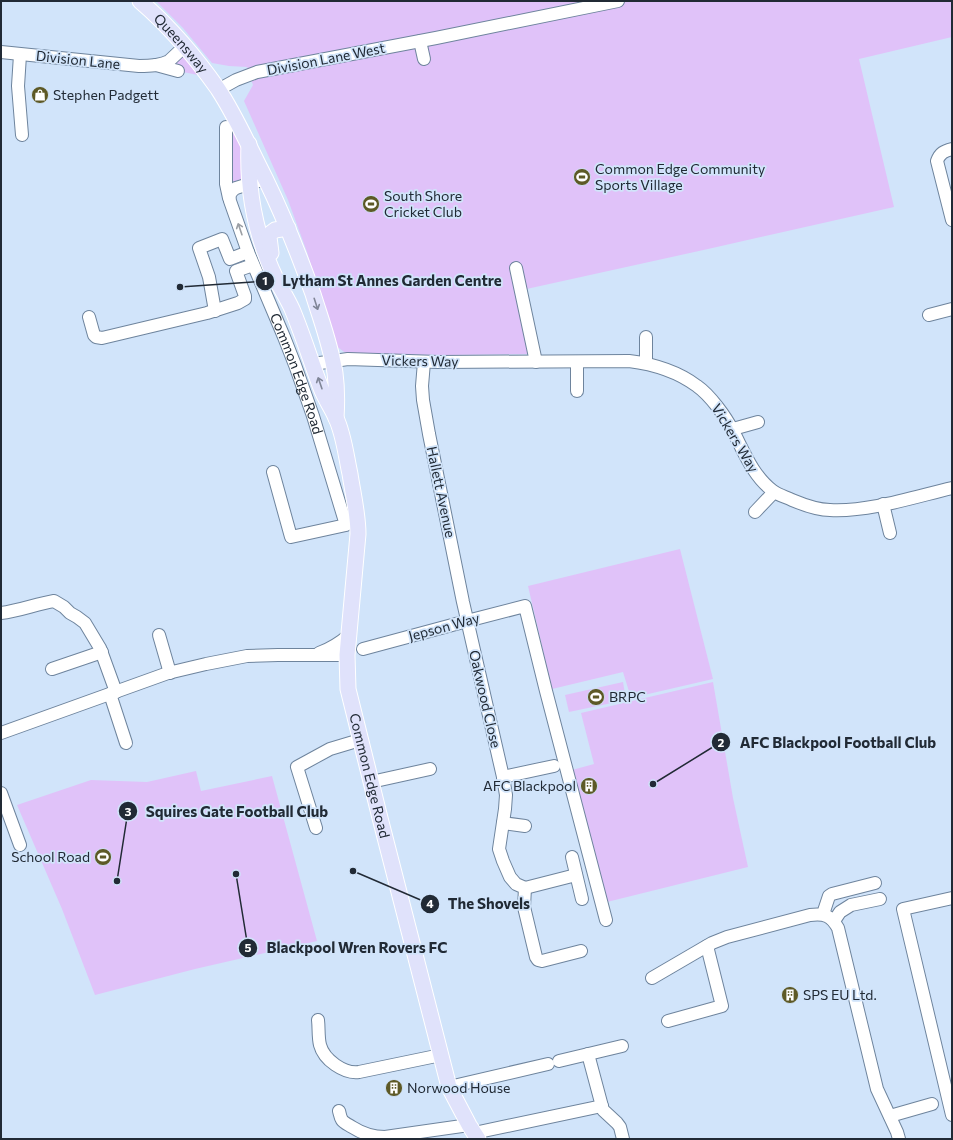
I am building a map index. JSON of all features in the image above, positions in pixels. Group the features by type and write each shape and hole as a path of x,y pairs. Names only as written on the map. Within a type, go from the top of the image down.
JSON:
{"main road":[{"name":"Queensway","path":"140,1 185,46 218,90"},
{"name":"Common Edge Road","path":"218,90 236,117 288,228 303,266 332,361 337,402 336,418"},
{"name":"Common Edge Road","path":"249,144 249,184 254,214 262,245 291,308 321,388 336,418 347,458 358,525 358,543 347,655 348,689 449,1087 473,1132"},
{"path":"282,289 281,278 272,255 269,237 273,231 288,228"}],"street":[{"name":"Division Lane West","path":"218,90 236,80 257,72 618,1"},
{"path":"420,41 424,60"},
{"name":"Division Lane","path":"1,52 139,66 169,62 185,46"},
{"path":"20,54 18,93 22,135"},
{"name":"Division Lane","path":"155,65 178,71"},
{"name":"Common Edge Road","path":"226,127 226,184 229,198 253,265 295,365 313,416 346,525 291,537 273,472"},
{"path":"952,149 944,151 939,155 937,161 952,220"},
{"path":"229,198 231,191 236,188 265,179"},
{"path":"215,311 209,277 199,248 222,239 230,259 248,252"},
{"path":"89,317 94,335 102,338 215,311 245,299 236,271 253,265"},
{"path":"516,268 536,362"},
{"path":"929,315 952,309"},
{"path":"646,337 646,363"},
{"name":"Vickers Way","path":"332,361 337,355 348,359 424,362 629,361 646,363 662,367 697,386 712,400 732,430 755,472 763,482 774,492 805,506 828,510 855,510 952,488"},
{"path":"313,364 332,361 340,366 348,359"},
{"name":"Hallett Avenue","path":"424,362 422,386 423,400 467,621"},
{"path":"577,362 577,391"},
{"path":"732,430 758,422"},
{"path":"327,462 347,458"},
{"path":"755,512 774,492"},
{"path":"883,504 890,533"},
{"path":"1,613 54,601 85,623 101,650 126,743"},
{"name":"Jepson Way","path":"363,649 525,606 606,920"},
{"name":"Oakwood Close","path":"467,621 506,795 499,849 510,877 516,884 525,888"},
{"path":"159,635 170,673"},
{"path":"314,655 326,650 349,635"},
{"path":"52,670 101,650"},
{"path":"1,732 170,673 218,661 247,656 347,655"},
{"path":"316,828 297,767 330,749 360,740"},
{"path":"503,777 554,766"},
{"path":"371,782 430,769"},
{"path":"1,793 20,845"},
{"path":"503,823 525,826"},
{"path":"572,857 582,899"},
{"path":"576,875 525,888 524,907 538,960 542,961 581,951"},
{"path":"823,914 829,896 832,894 875,884"},
{"path":"952,898 903,909 952,1115"},
{"path":"834,921 840,912 851,905 880,899"},
{"path":"652,978 707,946 727,937 810,915 826,915 834,921 838,928 877,1089 898,1132 899,1139"},
{"path":"668,1021 722,1006 707,946"},
{"path":"318,1020 320,1045 324,1052 335,1064 350,1072 358,1072 441,1055"},
{"path":"449,1087 622,1046"},
{"path":"588,1054 603,1110 620,1127 623,1139"},
{"path":"890,1116 932,1104"},
{"path":"339,1110 341,1118 346,1124 363,1133 377,1137 385,1137 473,1132 602,1106"}],"shaded area":[{"name":"Common Edge Community Sports Village","path":"156,1 952,1 952,37 859,59 894,207 522,290 535,354 347,354 336,346 307,252 288,200 244,101 253,85 247,67 212,63 183,28"},
{"path":"181,56 189,59 198,75 178,71 172,63"},
{"path":"236,117 245,136 246,178 226,184 226,127"},
{"path":"680,549 713,679 631,698 623,672 552,689 528,586"},
{"name":"BRPC","path":"623,682 626,700 569,712 565,695"},
{"path":"713,682 733,798 748,867 607,902 572,770 594,764 581,713"},
{"path":"196,771 201,791 272,776 317,941 195,969 95,995 62,909 17,805 91,780 147,782"}],"place":[{"name":"Stephen Padgett","path":"40,95"},
{"name":"Common Edge Community Sports Village","path":"582,177"},
{"name":"South Shore Cricket Club","path":"371,204"},
{"name":"Lytham St Annes Garden Centre","path":"180,287"},
{"name":"BRPC","path":"596,697"},
{"name":"AFC Blackpool Football Club","path":"653,784"},
{"name":"AFC Blackpool","path":"589,786"},
{"name":"School Road","path":"103,857"},
{"name":"The Shovels","path":"353,871"},
{"name":"Blackpool Wren Rovers FC","path":"236,874"},
{"name":"Squires Gate Football Club","path":"117,881"},
{"name":"SPS EU Ltd.","path":"790,995"},
{"name":"Norwood House","path":"394,1088"}]}
